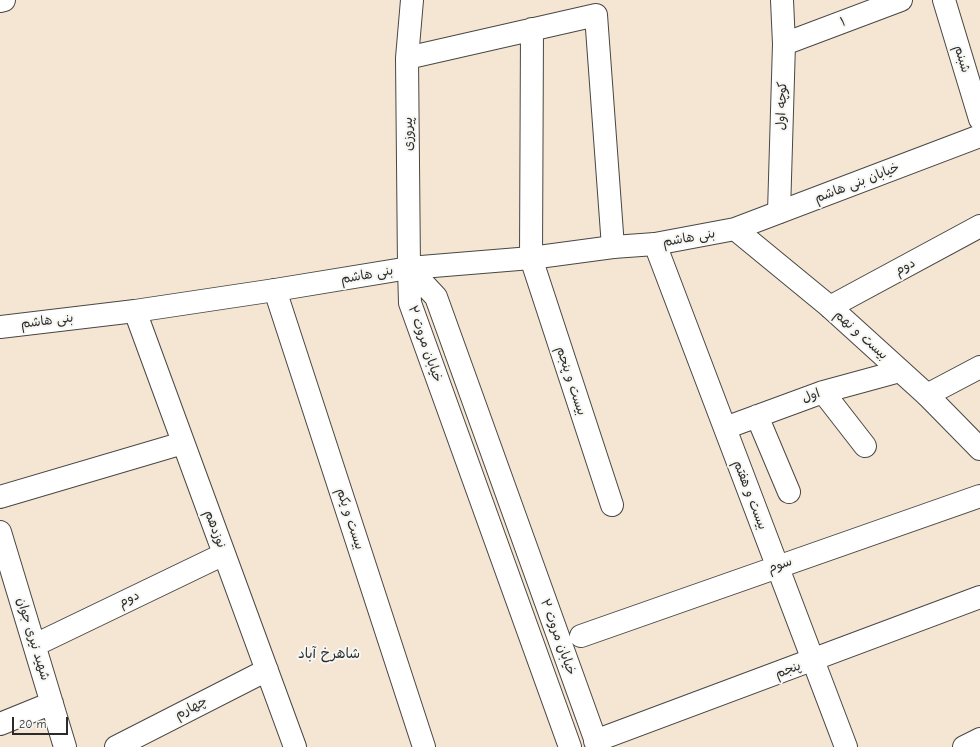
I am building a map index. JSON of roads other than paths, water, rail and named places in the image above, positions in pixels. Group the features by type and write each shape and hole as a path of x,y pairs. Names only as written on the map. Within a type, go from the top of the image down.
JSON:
{"street":[{"path":"0,1 4,0"},
{"name":"پیروزی","path":"409,268 407,58 412,0"},
{"name":"کوچه اول","path":"779,212 784,44 782,0"},
{"name":"۱","path":"784,44 901,0"},
{"name":"شبنم","path":"944,0 980,119"},
{"path":"407,58 596,15 613,247"},
{"name":"بیست و پنجم","path":"532,29 531,258 612,505"},
{"name":"خیابان بنی هاشم","path":"735,229 980,136"},
{"name":"دوم","path":"830,307 980,226"},
{"name":"بنی هاشم","path":"0,327 135,311 409,268 531,258 613,247 655,244 735,229"},
{"name":"بیست و نهم","path":"735,229 830,307 927,395 980,449"},
{"name":"بیست و هفتم","path":"655,244 846,747"},
{"name":"خیابان مروت ۲","path":"409,268 436,297 596,744"},
{"name":"خیابان مروت ۲","path":"409,268 410,303 570,747"},
{"name":"بیست و یکم","path":"275,290 424,747"},
{"name":"نوزدهم","path":"135,311 295,747"},
{"path":"927,395 980,367"},
{"name":"اول","path":"725,428 823,392 900,371"},
{"path":"823,392 865,446"},
{"path":"757,416 789,492"},
{"path":"0,497 184,443"},
{"name":"سوم","path":"581,636 980,496"},
{"name":"شهید نیری جوان","path":"0,532 65,747"},
{"name":"دوم","path":"35,645 224,554"},
{"name":"پنجم","path":"596,744 980,597"},
{"name":"چهارم","path":"116,747 267,670"},
{"path":"0,724 52,703"},
{"path":"964,747 980,739"}],"district":[{"name":"شاهرخ آباد","path":"329,654"}]}
